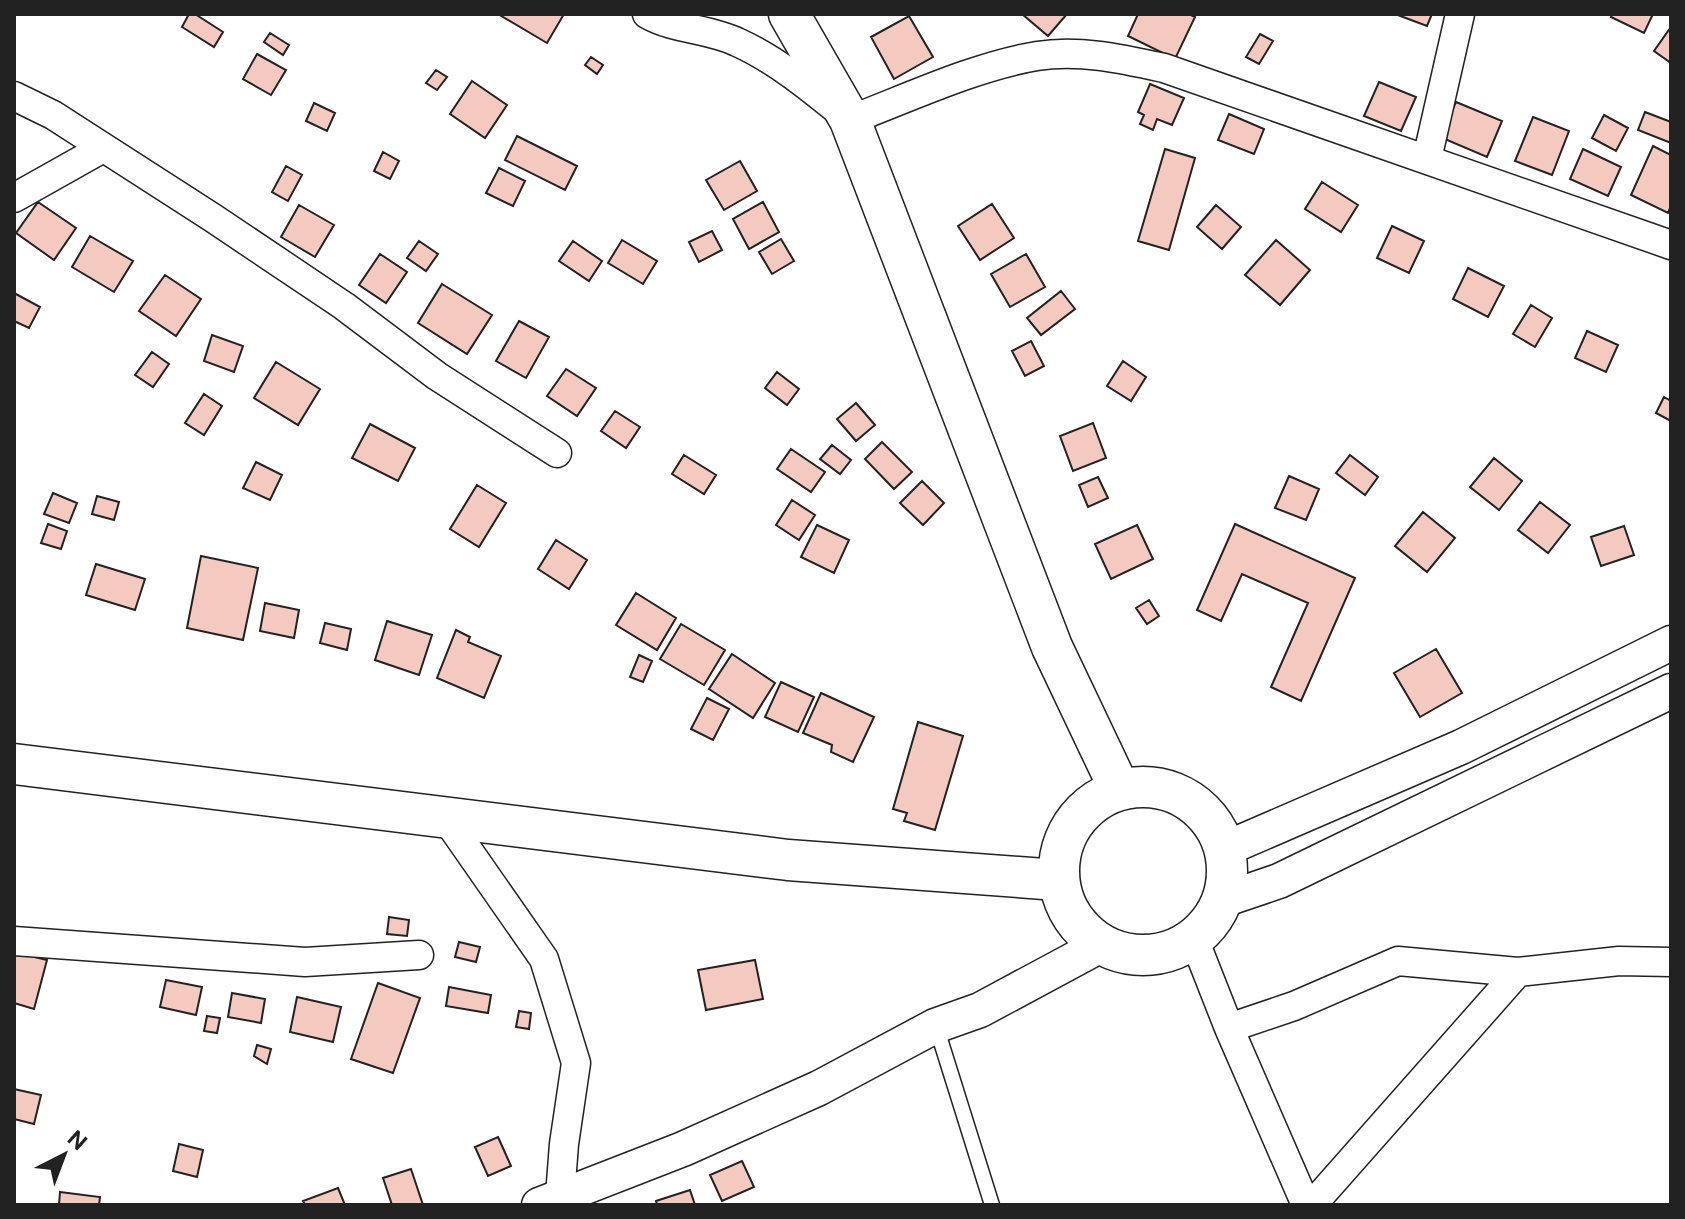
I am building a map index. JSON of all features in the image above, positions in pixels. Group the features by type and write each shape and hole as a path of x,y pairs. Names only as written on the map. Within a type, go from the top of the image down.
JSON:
{"main road":[{"path":"789,14 850,120 1052,647 1119,788"},
{"path":"14,764 788,860 1058,880"},
{"path":"1145,786 1172,791 1196,805 1214,825 1225,849 1228,875 1223,900 1212,922 1194,939 1173,950 1148,956 1124,954 1101,945 1080,928 1065,906 1058,880 1060,851 1072,824 1092,802 1119,788 1145,786"}],"street":[{"path":"647,14 663,23 745,45 777,62 850,120 986,70 1038,56 1102,55 1164,68 1671,245"},
{"path":"1427,159 1460,14"},
{"path":"14,96 53,115 331,297 437,376 557,453"},
{"path":"14,198 103,148"},
{"path":"1225,849 1461,747 1671,643"},
{"path":"1223,900 1279,881 1671,691"},
{"path":"445,817 544,959 576,1063 564,1144 550,1200"},
{"path":"1194,939 1229,1028 1309,1205 1518,972"},
{"path":"14,941 305,962 419,955"},
{"path":"550,1200 683,1149 819,1088 935,1026 980,1010 1101,945"},
{"path":"1229,1028 1294,1006 1398,961 1518,972 1619,961 1671,962"}],"lane":[{"path":"935,1026 992,1205"}],"building":[{"path":"189,14 195,14 223,32 214,47 182,27"},
{"path":"498,14 564,14 547,43"},
{"path":"1022,14 1067,14 1048,36"},
{"path":"1138,14 1189,14 1195,17 1175,59 1128,36"},
{"path":"1395,14 1432,14 1427,26"},
{"path":"1613,14 1653,14 1644,33 1611,17"},
{"path":"909,16 933,57 894,79 871,37"},
{"path":"1671,27 1671,63 1654,51"},
{"path":"270,33 289,45 283,55 264,42"},
{"path":"1260,34 1273,41 1259,64 1246,57"},
{"path":"257,54 286,70 271,95 243,79"},
{"path":"591,57 603,65 597,74 585,65"},
{"path":"436,70 447,77 437,90 426,83"},
{"path":"472,81 507,105 485,138 450,114"},
{"path":"1379,82 1416,97 1401,131 1364,116"},
{"path":"1150,84 1184,98 1172,125 1157,119 1153,130 1140,124 1144,115 1138,112"},
{"path":"1456,102 1502,121 1487,157 1440,137"},
{"path":"314,103 335,113 327,131 306,121"},
{"path":"1645,112 1671,122 1671,143 1638,130"},
{"path":"1229,114 1264,129 1254,154 1218,140"},
{"path":"1604,115 1628,128 1616,151 1592,138"},
{"path":"1533,117 1569,131 1552,175 1515,161"},
{"path":"517,136 577,166 565,190 505,160"},
{"path":"1653,146 1671,155 1671,206 1668,213 1631,195"},
{"path":"1165,149 1195,158 1169,250 1138,241"},
{"path":"1583,149 1621,167 1608,196 1570,179"},
{"path":"383,152 399,161 390,179 374,171"},
{"path":"740,161 757,191 724,210 706,180"},
{"path":"286,166 302,175 288,201 272,192"},
{"path":"499,168 525,181 513,206 486,193"},
{"path":"1322,182 1358,205 1341,232 1305,209"},
{"path":"38,202 76,228 54,260 16,233"},
{"path":"763,202 779,232 749,249 733,219"},
{"path":"992,204 1014,238 980,260 958,226"},
{"path":"299,205 334,225 315,257 281,237"},
{"path":"1216,205 1241,227 1222,249 1197,227"},
{"path":"1392,226 1424,241 1409,273 1377,258"},
{"path":"712,231 722,250 699,262 689,242"},
{"path":"90,236 133,261 114,292 72,267"},
{"path":"781,239 794,261 772,274 759,252"},
{"path":"622,240 657,261 643,284 608,263"},
{"path":"1276,240 1310,270 1280,305 1245,275"},
{"path":"419,241 438,254 426,271 407,258"},
{"path":"573,241 602,261 589,281 559,261"},
{"path":"380,254 407,272 386,303 359,285"},
{"path":"1026,254 1045,287 1010,307 991,274"},
{"path":"1468,268 1504,286 1488,317 1453,299"},
{"path":"165,275 201,299 176,336 139,311"},
{"path":"442,284 492,315 467,354 418,323"},
{"path":"1061,291 1075,309 1041,335 1027,318"},
{"path":"14,293 40,307 29,328 14,321"},
{"path":"1531,305 1552,318 1535,347 1513,334"},
{"path":"519,321 549,337 526,378 496,361"},
{"path":"1587,331 1618,345 1606,372 1575,358"},
{"path":"212,335 243,346 234,372 204,361"},
{"path":"1031,341 1044,366 1025,376 1012,351"},
{"path":"152,352 169,364 153,387 135,375"},
{"path":"1123,361 1146,377 1131,401 1107,386"},
{"path":"276,362 320,389 298,425 254,398"},
{"path":"566,369 596,388 577,416 547,396"},
{"path":"777,372 799,389 787,405 765,388"},
{"path":"204,394 222,406 204,435 185,423"},
{"path":"1664,397 1671,401 1671,421 1656,413"},
{"path":"856,403 875,425 856,441 837,419"},
{"path":"615,411 640,427 626,448 601,431"},
{"path":"1093,423 1106,458 1073,471 1060,436"},
{"path":"370,424 415,448 398,481 352,458"},
{"path":"882,442 912,472 894,489 865,459"},
{"path":"832,445 851,460 840,474 820,459"},
{"path":"791,449 825,472 811,492 777,469"},
{"path":"684,455 716,475 704,494 672,474"},
{"path":"1350,455 1378,477 1365,495 1336,473"},
{"path":"1494,458 1522,481 1499,510 1470,487"},
{"path":"256,462 282,475 270,500 243,488"},
{"path":"1289,476 1319,489 1306,520 1275,508"},
{"path":"1098,477 1108,498 1088,507 1079,485"},
{"path":"922,481 944,503 923,525 900,503"},
{"path":"477,485 506,503 479,547 450,529"},
{"path":"53,493 77,503 69,523 44,514"},
{"path":"97,496 119,502 114,520 92,514"},
{"path":"792,500 815,515 799,540 776,525"},
{"path":"1540,502 1570,525 1548,553 1518,530"},
{"path":"1423,512 1455,538 1427,572 1395,546"},
{"path":"48,524 67,531 61,549 41,543"},
{"path":"1235,524 1355,578 1301,701 1271,687 1308,603 1242,574 1221,621 1197,610"},
{"path":"817,525 849,540 834,573 801,557"},
{"path":"1137,525 1153,559 1111,579 1095,544"},
{"path":"1624,526 1634,555 1601,566 1591,537"},
{"path":"556,540 587,560 569,589 538,569"},
{"path":"201,556 258,568 243,640 187,628"},
{"path":"96,564 145,579 135,610 86,595"},
{"path":"636,593 676,618 657,650 616,625"},
{"path":"1149,600 1159,616 1147,624 1136,608"},
{"path":"265,603 299,610 294,638 260,631"},
{"path":"387,621 432,635 419,675 375,660"},
{"path":"325,623 351,629 347,650 320,643"},
{"path":"681,624 725,650 704,685 660,659"},
{"path":"456,630 470,637 468,642 501,656 484,698 437,678"},
{"path":"1436,649 1462,693 1420,717 1394,673"},
{"path":"732,654 775,683 753,718 709,689"},
{"path":"639,655 652,661 643,682 630,677"},
{"path":"781,682 814,697 798,732 765,717"},
{"path":"821,693 874,717 853,762 831,752 832,745 803,733"},
{"path":"707,698 729,709 713,740 691,729"},
{"path":"918,722 963,736 935,830 904,821 907,813 893,809"},
{"path":"389,917 409,920 407,936 387,934"},
{"path":"459,942 480,947 476,962 455,957"},
{"path":"14,952 47,960 34,1009 14,1003"},
{"path":"755,960 763,999 706,1010 698,970"},
{"path":"166,980 202,987 196,1015 160,1007"},
{"path":"378,983 420,998 393,1073 351,1059"},
{"path":"449,987 491,995 488,1013 446,1006"},
{"path":"232,993 265,999 261,1023 228,1017"},
{"path":"297,997 341,1007 333,1042 290,1032"},
{"path":"519,1011 531,1013 529,1029 516,1027"},
{"path":"207,1016 220,1018 217,1033 204,1031"},
{"path":"257,1045 271,1049 267,1064 254,1056"},
{"path":"14,1089 41,1095 34,1124 14,1119"},
{"path":"498,1137 511,1166 488,1176 475,1147"},
{"path":"179,1144 203,1150 197,1177 173,1171"},
{"path":"742,1161 754,1187 722,1201 710,1175"},
{"path":"411,1169 423,1205 392,1205 383,1178"},
{"path":"338,1188 345,1205 305,1205 303,1201"},
{"path":"690,1190 695,1205 657,1205 656,1201"},
{"path":"60,1192 100,1197 99,1205 59,1205"}]}
